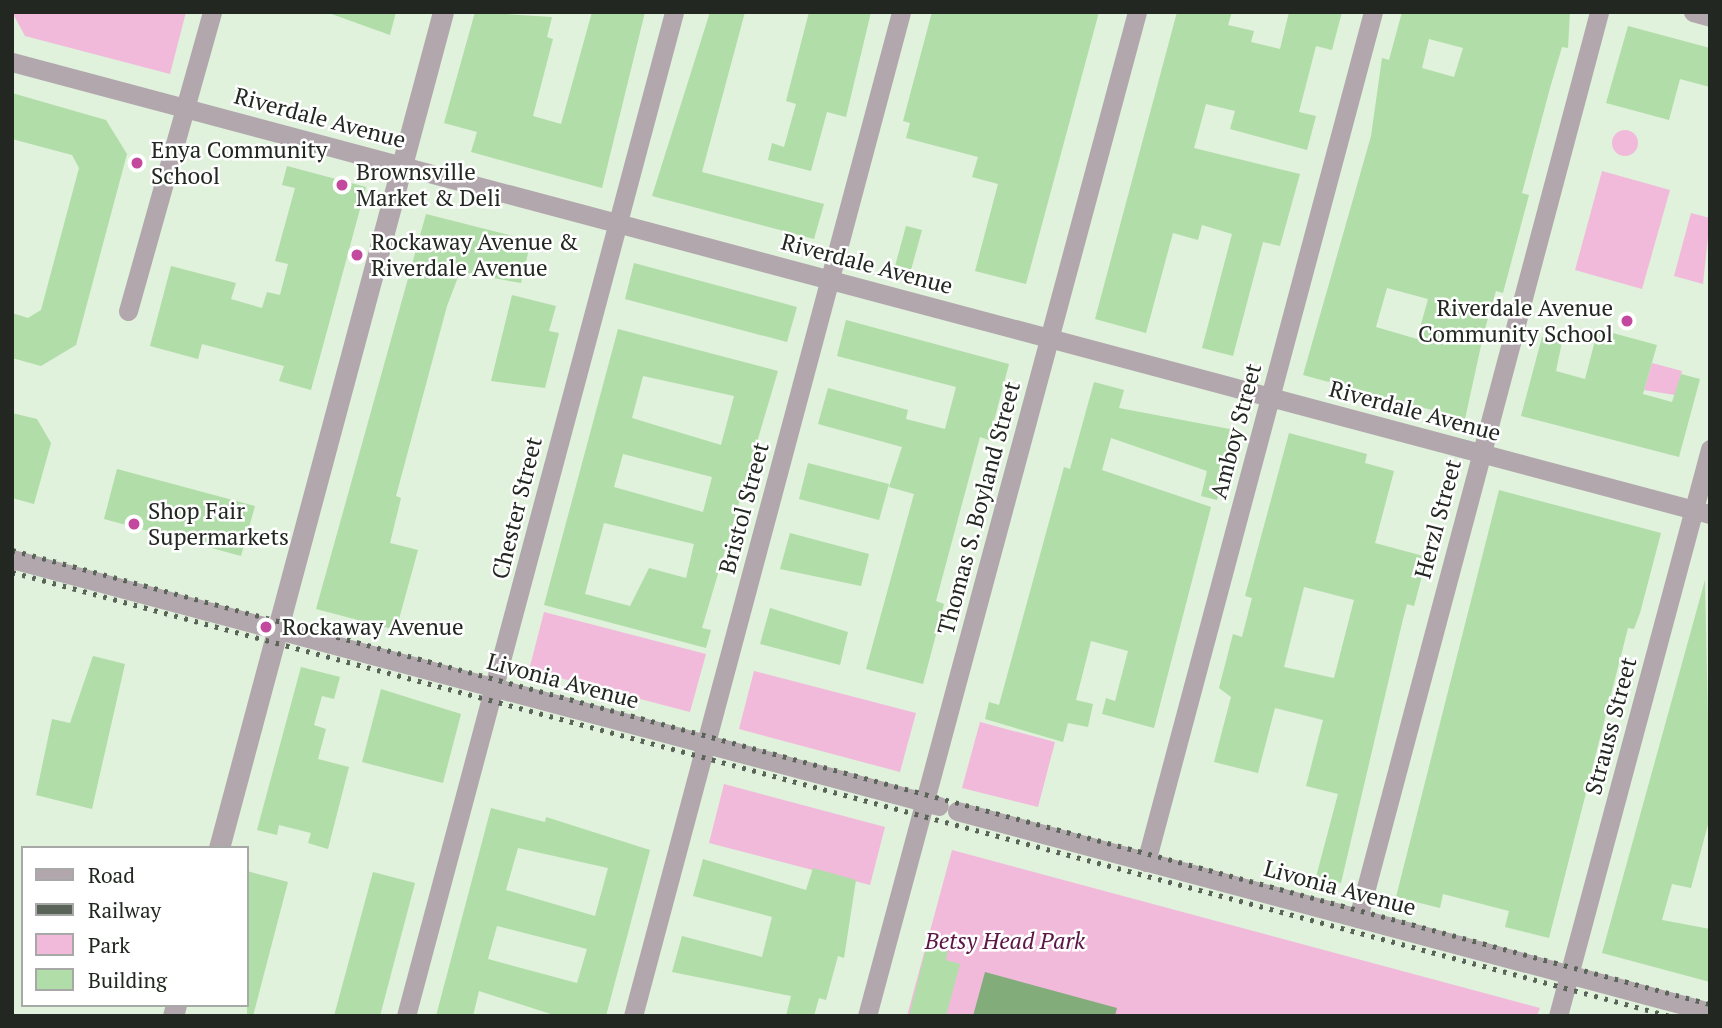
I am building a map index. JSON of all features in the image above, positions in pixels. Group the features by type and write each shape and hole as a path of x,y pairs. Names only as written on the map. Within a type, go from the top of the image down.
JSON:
{"street":[{"path":"128,310 212,12"},
{"path":"220,846 443,12"},
{"name":"Chester Street","path":"406,1016 674,12"},
{"name":"Bristol Street","path":"633,1016 901,12"},
{"name":"Thomas S. Boyland Street","path":"867,1016 940,807 1050,338 1137,12"},
{"name":"Amboy Street","path":"1146,862 1373,12"},
{"name":"Herzl Street","path":"1358,918 1600,12"},
{"path":"1693,12 1710,17"},
{"name":"Riverdale Avenue","path":"12,62 1702,512"},
{"name":"Strauss Street","path":"1559,1016 1702,512 1710,449"},
{"name":"Livonia Avenue","path":"12,559 1710,1012"}],"green space":[{"path":"12,12 186,12 170,74 25,36"},
{"path":"1625,130 1634,134 1638,143 1634,152 1625,156 1616,152 1612,143 1616,134"},
{"path":"1602,171 1670,190 1642,289 1575,270"},
{"path":"1691,213 1710,218 1703,284 1674,276"},
{"path":"1652,363 1682,371 1675,395 1644,390"},
{"path":"544,612 706,654 690,712 529,670"},
{"path":"754,671 916,713 900,772 739,729"},
{"path":"980,722 1055,742 1038,807 962,788"},
{"path":"724,784 885,827 870,885 709,843"},
{"name":"Betsy Head Park","path":"952,850 1540,1008 1537,1016 907,1016"}],"shaded area":[{"path":"985,972 1117,1008 1115,1016 973,1016"}],"building":[{"path":"326,12 396,12 390,35"},
{"path":"475,12 552,17 547,37 553,39 533,116 561,124 592,12 645,12 602,188 471,152 477,132 444,123"},
{"path":"710,12 745,12 702,172 824,204 814,239 652,196"},
{"path":"809,12 871,12 846,117 827,112 811,171 768,160 772,143 784,147 796,104 786,101"},
{"path":"932,12 1099,12 1026,284 975,271 998,184 972,177 978,157 906,138 910,123 903,121"},
{"path":"1177,12 1232,12 1228,25 1254,31 1251,42 1280,49 1289,12 1342,12 1332,50 1316,46 1299,112 1316,116 1307,150 1230,129 1235,111 1206,104 1194,148 1300,174 1280,246 1263,242 1233,356 1202,348 1232,234 1202,225 1198,240 1173,233 1146,333 1095,319"},
{"path":"1402,12 1570,12 1568,48 1562,47 1550,88 1522,193 1529,195 1503,293 1496,291 1484,332 1465,419 1303,375 1371,136 1382,58 1389,60","holes":["1429,39 1463,48 1454,77 1422,68","1387,288 1428,299 1417,339 1376,327"]},
{"path":"1628,26 1710,48 1710,87 1680,79 1669,120 1606,103"},
{"path":"12,93 106,120 127,154 76,345 41,366 12,358 12,313 28,318 41,310 79,168 72,155 12,139"},
{"path":"287,166 366,187 311,390 279,381 284,366 202,344 198,359 150,346 171,266 236,283 231,299 262,308 267,292 280,295 288,264 275,261 295,188 282,185"},
{"path":"426,214 513,236 510,244 529,249 521,283 460,272 447,306 396,496 401,498 390,543 418,550 396,630 316,609"},
{"path":"906,226 922,230 911,270 895,266"},
{"path":"634,263 797,307 787,342 625,299"},
{"path":"512,295 556,306 549,331 559,333 545,388 491,381"},
{"path":"846,320 1009,364 989,440 980,437 936,601 944,604 923,684 866,669 914,494 889,487 902,447 818,424 828,388 908,410 906,419 945,429 956,387 837,356"},
{"path":"618,329 778,371 702,628 711,630 706,648 544,605","holes":["643,376 734,396 721,445 632,418","623,454 712,477 703,512 614,487","604,523 694,544 686,578 649,568 630,606 585,594"]},
{"path":"1598,329 1657,345 1643,394 1672,402 1681,374 1700,379 1679,457 1521,416 1542,337 1562,342 1556,371 1585,379"},
{"path":"1094,382 1124,390 1119,408 1235,430 1217,500 1201,496 1207,471 1111,438 1102,470 1211,507 1154,728 1102,714 1106,698 1115,701 1128,651 1091,641 1076,700 1093,704 1088,727 1068,723 1063,742 985,719 989,702 999,705 1064,467 1070,469"},
{"path":"12,413 37,419 51,443 34,504 12,498"},
{"path":"1289,433 1367,454 1365,463 1394,471 1375,543 1427,557 1414,606 1407,604 1403,619 1341,883 1316,877 1338,794 1306,786 1323,720 1275,708 1258,773 1214,762 1231,697 1219,688 1233,634 1242,637 1252,598 1245,596","holes":["1304,587 1354,600 1334,678 1284,667"]},
{"path":"808,463 889,484 879,520 799,499"},
{"path":"117,469 255,506 241,556 104,519"},
{"path":"1499,490 1661,533 1640,613 1634,629 1628,628 1549,938 1505,927 1509,911 1443,894 1440,908 1396,897"},
{"path":"790,533 869,554 861,586 780,569"},
{"path":"1705,580 1710,817 1691,888 1672,884 1662,920 1710,929 1710,982 1602,953"},
{"path":"770,608 848,632 840,665 760,644"},
{"path":"93,656 125,664 92,809 36,795 52,719 70,723"},
{"path":"301,667 340,677 334,699 322,696 314,725 326,729 318,759 349,767 328,849 308,843 311,833 279,825 277,835 257,830"},
{"path":"381,689 461,714 443,783 362,762"},
{"path":"491,808 545,822 546,817 650,850 606,1016 557,1016 479,991 473,1016 436,1016","holes":["518,848 608,868 595,916 506,890","497,926 587,949 577,983 488,959"]},
{"path":"703,859 806,890 813,868 856,880 844,958 838,956 826,1000 819,998 814,1016 786,1016 791,996 672,972 682,936 762,957 772,917 693,896"},
{"path":"248,871 288,882 253,1016 247,1016"},
{"path":"373,872 415,883 380,1016 334,1016"},
{"path":"927,945 948,951 946,960 960,964 946,1016 909,1016"}],"railway":[{"path":"12,550 1710,1004"},
{"path":"12,572 1670,1016"}],"place":[{"name":"Enya Community School","path":"137,163"},
{"name":"Brownsville Market & Deli","path":"342,185"},
{"name":"Rockaway Avenue & Riverdale Avenue","path":"357,255"},
{"name":"Riverdale Avenue Community School","path":"1627,321"},
{"name":"Shop Fair Supermarkets","path":"134,524"},
{"name":"Rockaway Avenue","path":"266,627"}]}
